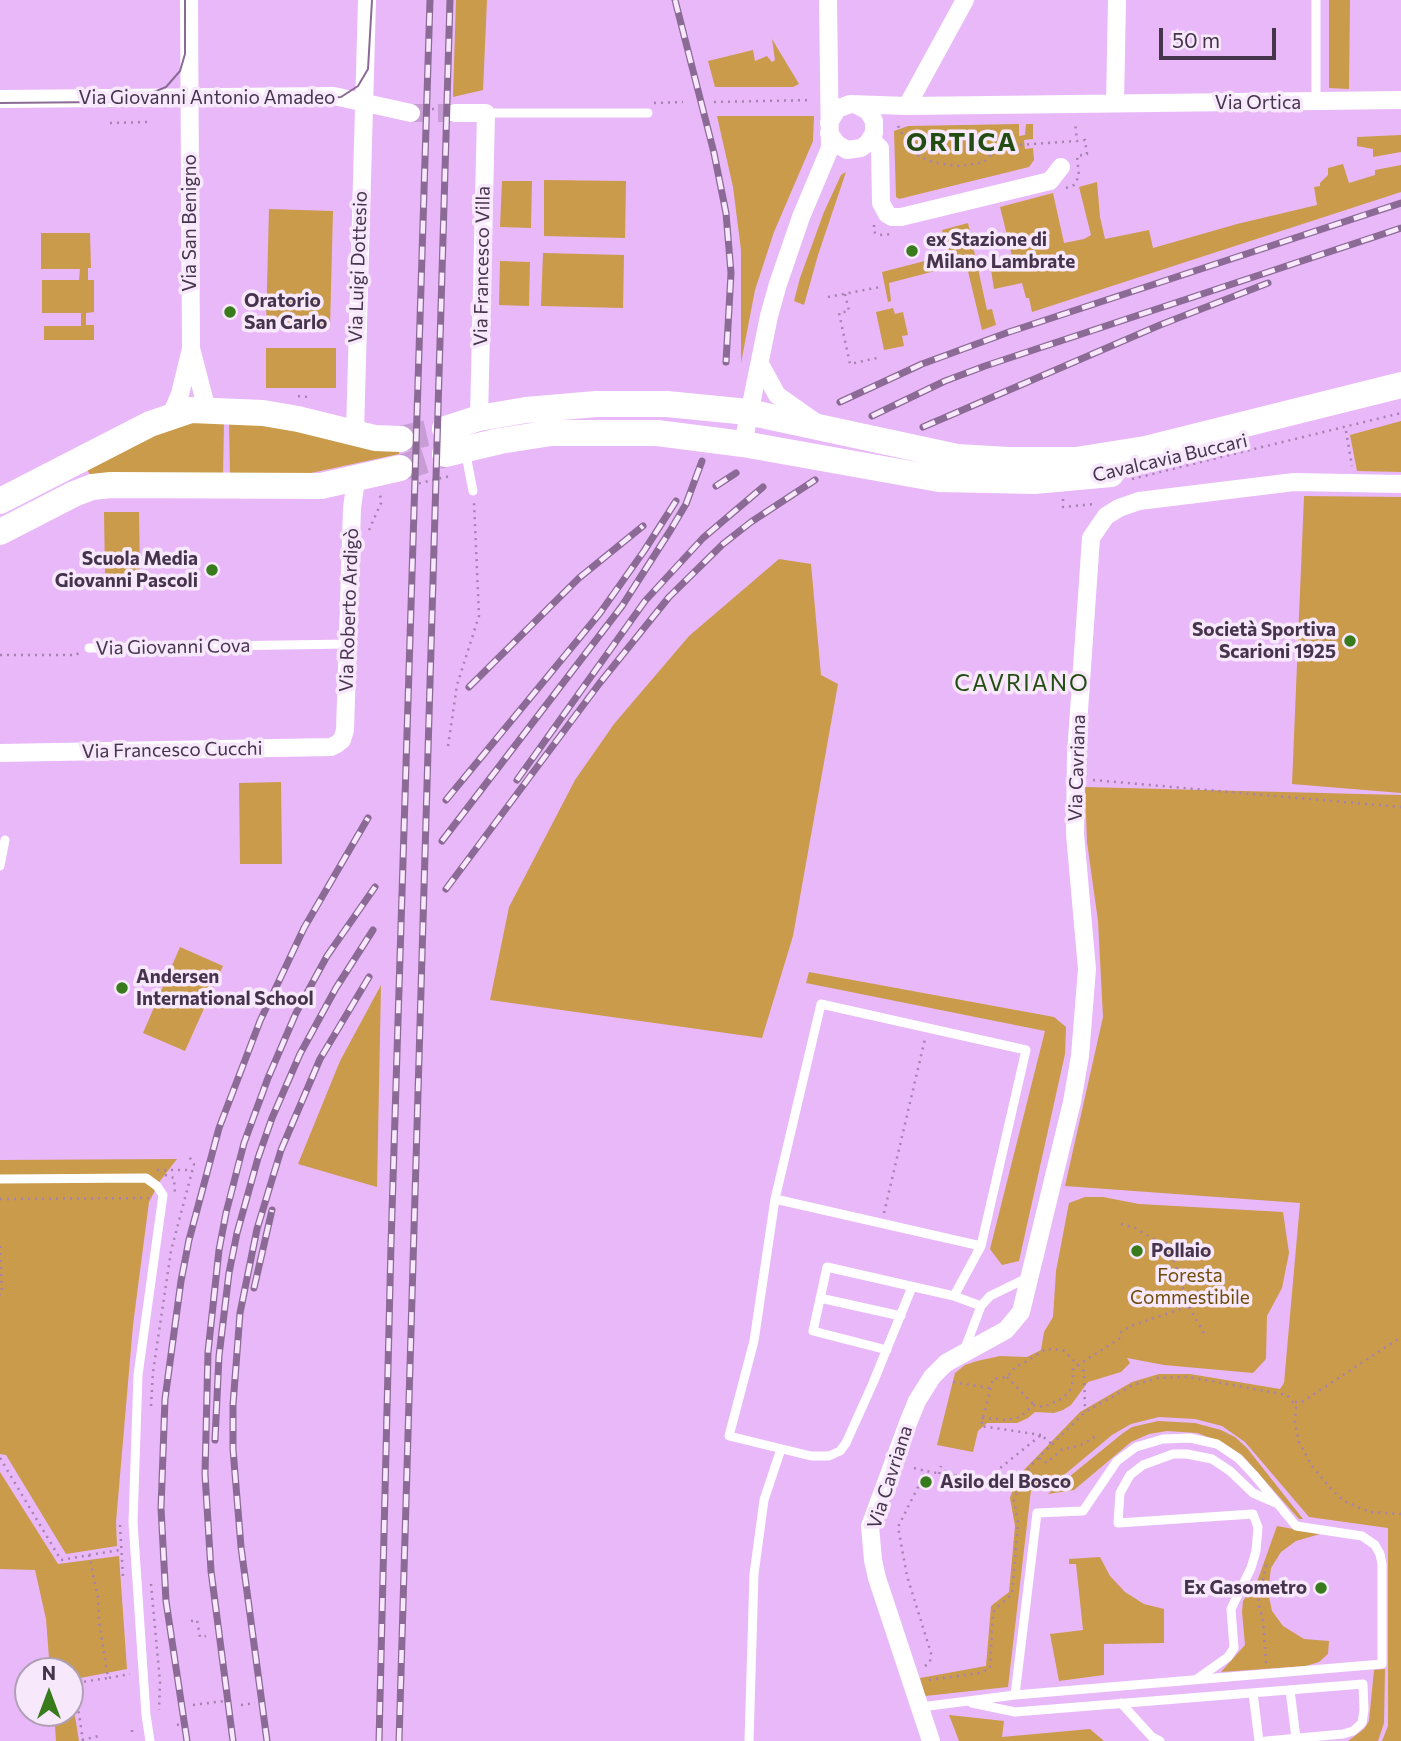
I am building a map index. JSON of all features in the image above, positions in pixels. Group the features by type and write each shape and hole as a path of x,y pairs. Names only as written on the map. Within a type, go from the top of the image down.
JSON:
{"street":[{"name":"Via San Benigno","path":"171,415 180,394 191,349 189,0"},
{"name":"Via Luigi Dottesio","path":"355,432 367,0"},
{"path":"743,444 769,316 788,252 826,162 830,148 829,128 842,104 828,0"},
{"path":"826,162 835,154 861,148 873,133 907,106 965,0"},
{"path":"842,104 907,106 1115,103 1117,0"},
{"name":"Via Giovanni Antonio Amadeo","path":"0,99 334,96 417,111"},
{"name":"Via Ortica","path":"1115,103 1401,100"},
{"path":"842,104 868,111 880,148 881,203 892,217 1050,181 1061,167"},
{"path":"449,111 486,113"},
{"name":"Via Francesco Villa","path":"479,418 486,113"},
{"path":"829,128 837,144 847,150"},
{"name":"Via San Benigno","path":"191,349 207,410"},
{"name":"Cavalcavia Buccari","path":"760,364 777,395 832,431"},
{"path":"1304,424 1401,384"},
{"path":"1304,424 1401,401"},
{"name":"Cavalcavia Buccari","path":"456,450 479,418 526,410 596,404 692,406 748,412 938,454 1008,460 1047,461 1105,457 1304,424"},
{"path":"0,501 150,424 191,410 263,413 374,438 401,439"},
{"name":"Cavalcavia Buccari","path":"456,450 551,433 685,435 939,479 1004,482 1062,480 1113,474 1304,424"},
{"path":"0,532 92,487 321,486 356,480 403,477"},
{"name":"Via Roberto Ardigò","path":"342,740 345,730 352,508 356,480"},
{"name":"Via Cavriana","path":"931,1741 877,1578 870,1526 916,1401 932,1377 946,1363 1013,1325 1021,1312 1072,1102 1085,1009 1087,969 1075,834 1076,778 1090,546 1096,529 1106,516 1119,508 1139,502 1294,482 1401,484"},
{"name":"Via Francesco Cucchi","path":"0,753 331,747 342,740"}],"lane":[{"path":"1316,0 1316,102"},
{"path":"486,113 647,108"},
{"path":"456,450 473,491"},
{"name":"Via Giovanni Cova","path":"89,648 348,645"},
{"path":"0,866 5,840"},
{"path":"912,1287 887,1350 840,1451 828,1456 811,1456 729,1436 754,1341 775,1199 821,1004 1026,1050 981,1246 954,1296"},
{"path":"0,1179 146,1178 157,1186 163,1195 138,1375 133,1521 150,1741"},
{"path":"775,1199 981,1246"},
{"path":"887,1350 813,1331 827,1267 954,1296 981,1306"},
{"path":"964,1352 981,1306 990,1296 1031,1276"},
{"path":"820,1298 901,1316"},
{"path":"920,1707 1015,1695 1382,1664 1382,1564 1375,1545 1362,1536 1296,1526 1238,1458 1217,1444 1190,1438 1163,1439 1136,1447 1117,1461 1083,1511 1037,1513 1015,1695"},
{"path":"749,1741 754,1574 764,1500 781,1449"},
{"path":"1195,1680 1228,1657 1234,1648 1231,1608 1251,1568 1256,1551 1258,1527 1253,1514 1118,1523 1120,1493 1130,1475 1143,1465 1172,1454 1187,1454 1212,1459 1230,1471 1253,1493 1278,1503"},
{"path":"964,1702 1015,1712 1363,1684 1362,1723 1353,1731 1266,1741"},
{"path":"1290,1690 1296,1738"},
{"path":"1253,1693 1259,1741"},
{"path":"1121,1703 1152,1737 1160,1741"}],"path":[{"path":"647,108 683,102"},
{"path":"714,102 842,104"},
{"path":"417,111 449,111"},
{"path":"110,123 148,122"},
{"path":"898,126 911,149 919,156 932,162 957,166 983,163 998,148 1006,146 1077,141"},
{"path":"828,297 880,287"},
{"path":"845,294 849,311 839,313 850,364 877,358"},
{"path":"1304,424 1401,413"},
{"path":"1346,431 1353,473"},
{"path":"403,477 456,450"},
{"path":"448,746 457,685 479,616 473,491"},
{"path":"1062,494 1063,507 1105,502"},
{"name":"Via Giovanni Cova","path":"0,656 76,655 89,648"},
{"path":"1076,778 1401,807"},
{"path":"882,1223 927,1028"},
{"path":"150,1412 171,1251 194,1164 188,1155"},
{"path":"174,1203 176,1190"},
{"path":"0,1199 153,1198"},
{"path":"1121,1224 1135,1228 1158,1242 1168,1243 1189,1307 1205,1335"},
{"path":"0,1246 0,1295"},
{"path":"1007,1377 1034,1405 1044,1407 1063,1398 1070,1391 1073,1368 1119,1339 1120,1333 1130,1326 1198,1303 1240,1300"},
{"path":"1278,1393 1287,1395 1295,1402 1303,1402 1401,1337"},
{"path":"1053,1446 1041,1435 981,1426 993,1379 1007,1377 1016,1366 1046,1349 1063,1350 1084,1371 1085,1412"},
{"path":"953,1382 989,1388"},
{"path":"1295,1402 1299,1442 1312,1466 1332,1490 1345,1501 1370,1512 1401,1514"},
{"path":"982,1418 1007,1420 1020,1417 1034,1405"},
{"path":"914,1468 992,1483 994,1473 1041,1435"},
{"path":"1039,1458 1047,1463 1061,1450 1081,1445 1096,1436"},
{"path":"0,1458 61,1560 121,1550"},
{"path":"939,1474 941,1466"},
{"path":"946,1470 945,1472 955,1476"},
{"path":"909,1673 927,1665 931,1653 907,1576 898,1527 926,1472"},
{"path":"120,1519 123,1577"},
{"path":"89,1555 98,1598 108,1678"},
{"path":"1267,1674 1263,1620 1258,1602 1268,1561"},
{"path":"150,1577 160,1696"},
{"path":"191,1621 197,1620 200,1637 206,1636"},
{"path":"99,1736 83,1740 76,1694 82,1682 131,1674"},
{"path":"193,1705 224,1701"},
{"path":"242,1705 255,1703"}],"green space":[{"path":"456,0 487,0 483,90 453,97"},
{"path":"1329,0 1350,0 1349,89 1329,88"},
{"path":"772,39 799,84 793,87 715,87 708,61 753,50 755,61 767,56 772,62 775,60"},
{"path":"717,116 814,116 813,141 774,232 755,290 741,363 741,250 733,187"},
{"path":"1019,124 1019,136 1025,135 1026,124 1033,124 1033,139 1024,140 1025,149 1033,148 1034,160 1029,167 899,199 896,197 894,131 908,126"},
{"path":"1401,135 1401,152 1373,157 1373,149 1357,146 1357,137"},
{"path":"1343,164 1349,183 1375,175 1375,170 1401,165 1401,192 1032,312 1022,283 994,289 991,270 1014,264 1000,207 1053,193 1064,243 1084,239 1091,235 1079,187 1097,182 1105,239 1149,230 1153,248 1317,205 1314,187 1320,186 1328,175 1328,168"},
{"path":"846,172 804,305 794,301 800,278 824,212 841,175"},
{"path":"544,180 626,181 625,238 544,236"},
{"path":"502,181 532,181 531,228 500,227"},
{"path":"269,209 333,211 330,327 266,326"},
{"path":"968,223 987,310 992,309 996,325 982,330 966,263 889,283 891,301 888,302 882,272 948,255 942,230"},
{"path":"41,233 90,233 91,268 88,268 88,280 94,280 94,312 86,313 86,325 94,325 94,340 44,340 44,326 81,326 81,313 42,313 42,280 79,280 80,269 41,269"},
{"path":"543,253 624,255 623,308 541,306"},
{"path":"500,261 530,262 529,306 499,305"},
{"path":"893,308 895,314 903,312 908,335 902,336 904,346 884,350 876,312"},
{"path":"266,348 336,348 336,388 266,388"},
{"path":"192,420 224,422 223,475 91,477 85,465"},
{"path":"1401,421 1401,472 1357,471 1350,435"},
{"path":"229,423 249,423 399,445 399,454 311,473 230,473"},
{"name":"Società Sportiva Scarioni 1925","path":"1304,496 1401,497 1401,793 1292,784"},
{"path":"104,512 139,512 140,575 105,576"},
{"path":"779,559 811,564 821,675 838,684 793,936 762,1038 490,1000 509,907 575,780 614,724 689,636"},
{"path":"281,782 282,864 240,864 239,783"},
{"path":"1085,787 1401,795 1401,1741 1382,1741 1388,1726 1388,1528 1309,1517 1245,1442 1222,1426 1195,1419 1159,1417 1131,1424 1112,1435 1046,1490 1031,1490 1008,1687 925,1696 920,1678 986,1666 991,1606 1009,1592 1015,1526 1010,1498 1012,1492 1020,1474 1080,1412 1132,1382 1159,1374 1190,1374 1280,1389 1284,1383 1300,1203 1065,1186 1103,1017 1098,921 1087,842"},
{"path":"180,947 223,966 185,1051 143,1033"},
{"path":"809,972 1054,1017 1066,1027 1065,1054 1019,1261 1002,1265 990,1249 1045,1031 806,983"},
{"path":"381,985 377,1187 298,1164 340,1061"},
{"path":"177,1159 160,1181 149,1202 133,1325 116,1522 117,1546 66,1554 6,1455 0,1454 0,1160"},
{"name":"Foresta Commestibile","path":"1085,1197 1103,1197 1139,1204 1283,1212 1289,1253 1282,1288 1267,1316 1266,1359 1253,1373 1164,1365 1127,1358 1130,1363 1121,1372 1088,1382 1071,1405 1063,1410 1054,1413 1035,1412 1017,1423 987,1423 978,1431 973,1452 937,1445 955,1373 965,1365 977,1361 1000,1356 1027,1357 1041,1350 1044,1332 1053,1317 1056,1271 1069,1203"},
{"path":"1158,1421 1195,1423 1235,1437 1247,1448 1303,1519 1299,1519 1242,1455 1219,1441 1197,1433 1167,1431 1149,1434 1131,1442 1074,1490 1048,1494 1132,1427"},
{"path":"0,1472 58,1564 119,1556 127,1669 84,1677 84,1657 49,1657 46,1619 35,1570 0,1569"},
{"path":"1277,1526 1320,1534 1296,1541 1281,1552 1271,1568 1268,1592 1272,1611 1283,1626 1304,1639 1329,1641 1328,1654 1319,1662 1306,1666 1221,1672 1245,1645 1243,1601 1258,1579"},
{"path":"1100,1557 1110,1576 1125,1592 1144,1604 1164,1609 1164,1643 1104,1644 1104,1675 1059,1681 1050,1634 1083,1630 1076,1564 1069,1564 1069,1559"},
{"path":"1385,1669 1384,1723 1378,1741 1348,1741 1364,1729 1369,1721 1374,1670"},
{"path":"949,1715 1004,1721 1002,1737 1090,1729 1104,1741 959,1741"},
{"path":"55,1727 77,1727 79,1741 56,1741"}],"tunnel":[{"path":"411,113 454,113"},
{"path":"401,439 445,429"},
{"path":"400,468 445,454"}],"tram line":[{"path":"138,94 166,87 180,71 185,54 185,0"},
{"path":"0,103 312,100 341,97 358,86 368,69 372,0"}],"railway":[{"path":"379,1741 391,1244 430,0"},
{"path":"399,1741 450,0"},
{"path":"675,0 714,153 726,213 731,273 726,362"},
{"path":"840,402 922,364 1009,332 1401,203"},
{"path":"872,416 945,381 985,366 1401,228"},
{"path":"923,427 1160,325 1268,283"},
{"path":"442,841 622,606 686,504 702,461"},
{"path":"716,486 736,473"},
{"path":"446,889 599,684 669,597 723,544 815,480"},
{"path":"517,780 645,601 703,538 763,487"},
{"path":"446,800 600,613 676,501"},
{"path":"469,687 579,578 643,526"},
{"path":"187,1741 166,1601 161,1508 165,1399 189,1240 219,1128 260,1021 304,928 368,818"},
{"path":"233,1741 211,1571 205,1474 208,1352 219,1250 244,1143 268,1078 296,1013 327,956 375,887"},
{"path":"215,1440 219,1356 229,1273 258,1158 300,1054 336,988 373,930"},
{"path":"267,1741 241,1547 233,1449 233,1405 240,1313 257,1229 281,1150 320,1059 369,977"},
{"path":"254,1288 272,1210"}],"place":[{"name":"ex Stazione di Milano Lambrate","path":"912,251"},
{"name":"Oratorio San Carlo","path":"230,312"},
{"name":"Scuola Media Giovanni Pascoli","path":"212,570"},
{"name":"Società Sportiva Scarioni 1925","path":"1350,641"},
{"name":"Andersen International School","path":"122,988"},
{"name":"Pollaio","path":"1137,1251"},
{"name":"Asilo del Bosco","path":"926,1482"},
{"name":"Ex Gasometro","path":"1321,1588"}],"district":[{"name":"ORTICA","path":"962,142"},
{"name":"CAVRIANO","path":"1022,683"}]}
